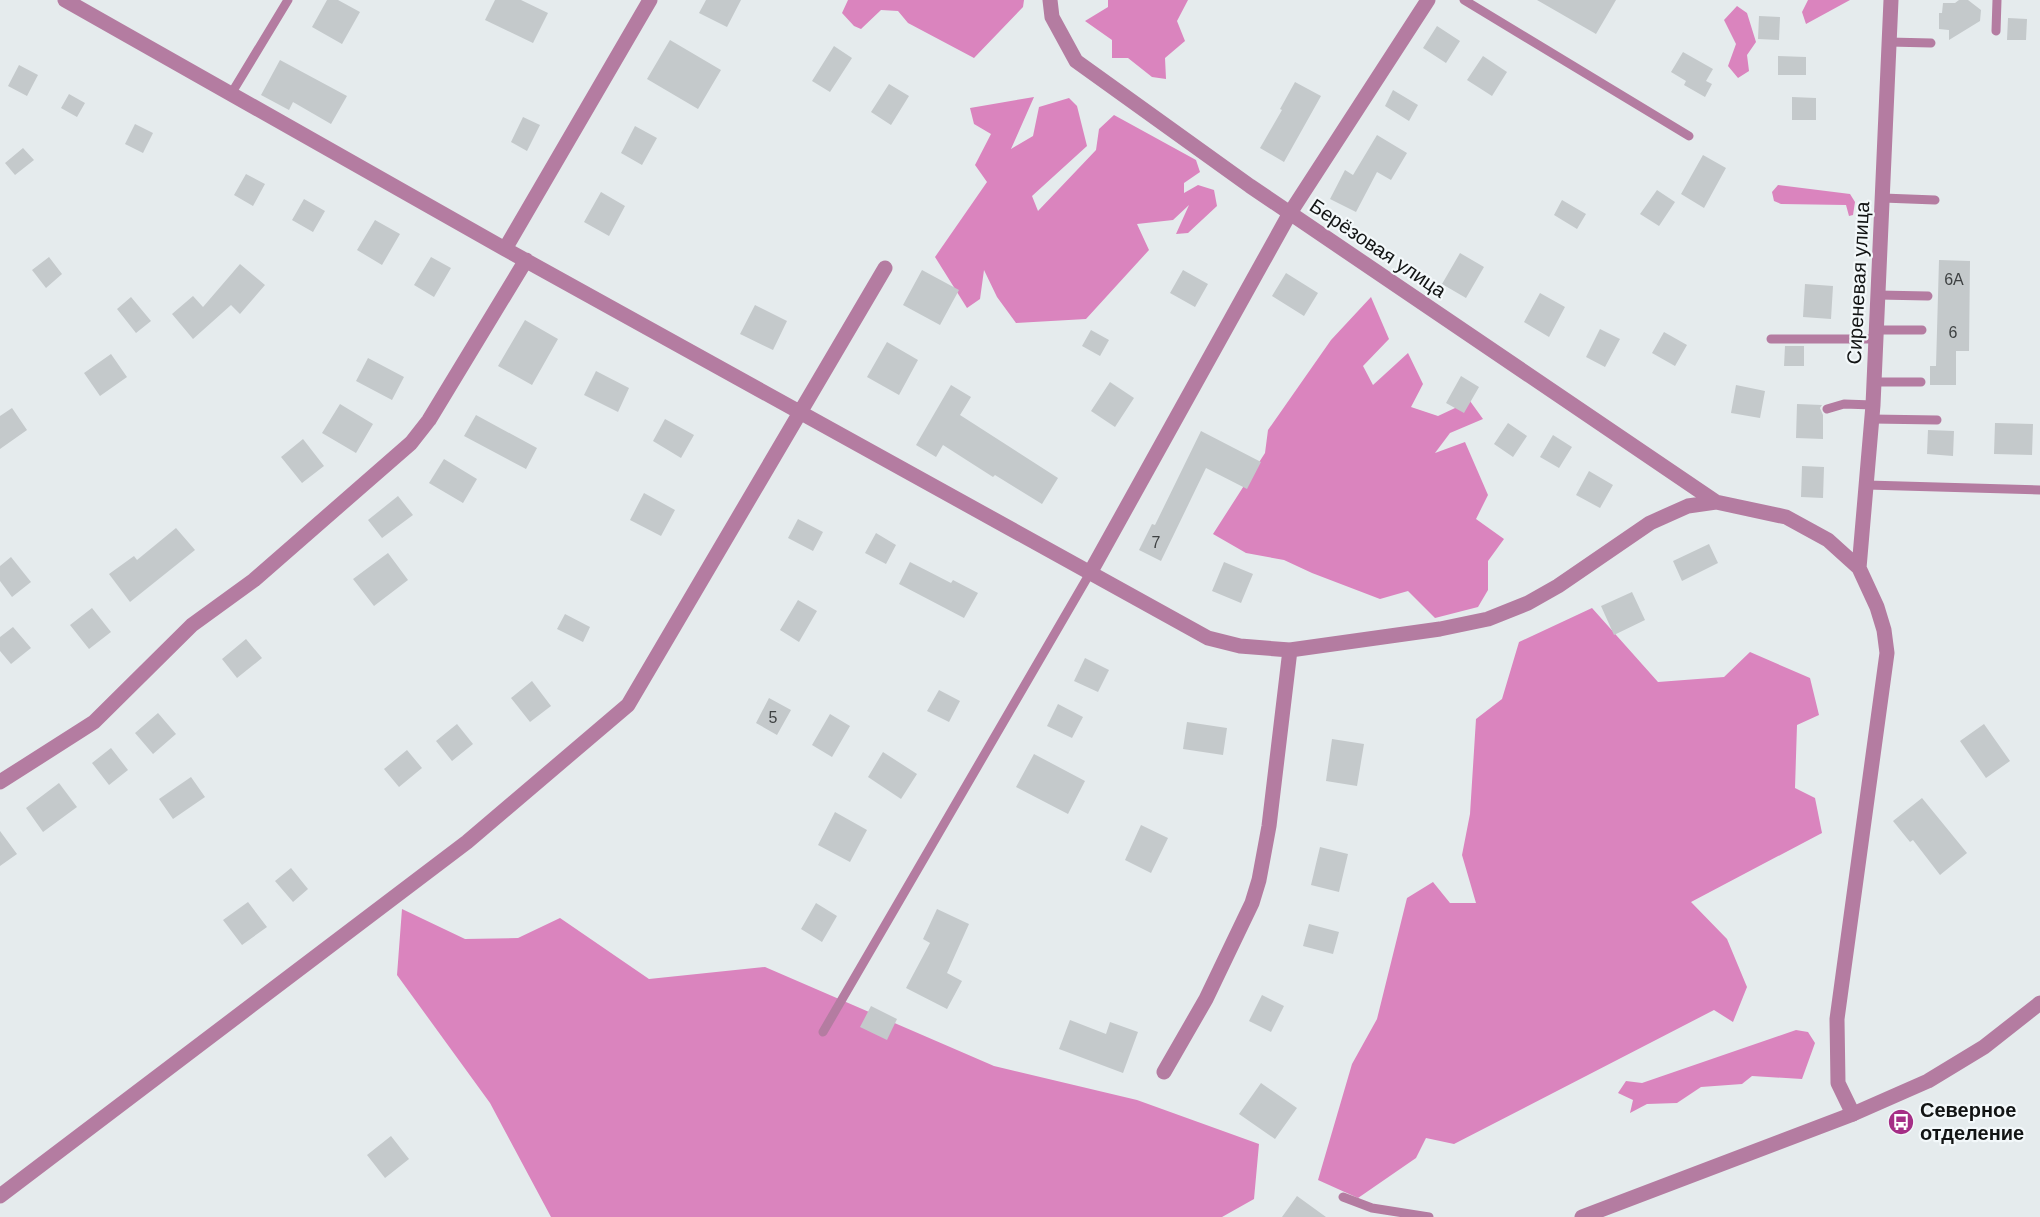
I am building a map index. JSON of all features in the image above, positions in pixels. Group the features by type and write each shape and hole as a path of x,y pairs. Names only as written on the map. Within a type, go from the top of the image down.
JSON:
{"street":[{"path":"64,0 526,261 1208,638 1240,646 1290,650 1430,631 1488,619 1528,603 1558,586 1650,523 1688,506 1716,502 1786,517 1828,540 1859,568 1877,607 1884,630 1887,653 1837,1019 1838,1083 1853,1114"},
{"path":"505,249 650,0"},
{"name":"Берёзовая улица","path":"1050,0 1052,17 1076,60 1290,213 1716,502"},
{"path":"1090,573 1290,213 1428,0"},
{"name":"Сиреневая улица","path":"1859,568 1873,412 1891,0"},
{"path":"0,782 94,722 192,625 254,579 411,443 429,420 526,261"},
{"path":"0,1196 467,842 628,705 885,268"},
{"path":"1164,1072 1206,999 1251,903 1259,880 1269,826 1290,650"},
{"path":"1582,1217 1853,1114 1928,1081 1984,1047 2040,1003"}],"lane":[{"path":"231,94 288,0"},
{"path":"1464,0 1689,136"},
{"path":"1996,31 1997,0"},
{"path":"1889,42 1931,43"},
{"path":"1883,198 1935,200"},
{"path":"1878,295 1928,296"},
{"path":"1771,339 1922,330"},
{"path":"1874,381 1921,382"},
{"path":"1827,409 1844,404 1873,412 1937,420"},
{"path":"1867,485 2040,490"},
{"path":"823,1032 1090,573"},
{"path":"1343,1197 1372,1208 1429,1217"}],"shaded area":[{"path":"848,0 1024,0 1023,7 974,58 908,23 898,11 881,10 861,29 854,26 842,13"},
{"path":"1108,0 1188,0 1177,21 1185,41 1165,58 1166,79 1152,77 1128,58 1112,58 1112,40 1085,21 1108,7"},
{"path":"1808,0 1850,0 1806,24 1802,12"},
{"path":"1737,6 1747,13 1756,42 1747,55 1749,71 1738,78 1728,66 1736,44 1724,20"},
{"path":"1034,97 1011,149 1033,136 1039,107 1069,98 1077,106 1087,146 1032,196 1038,211 1096,150 1099,129 1114,115 1196,160 1200,172 1184,183 1184,193 1198,185 1214,190 1217,206 1188,233 1176,234 1189,205 1173,220 1137,224 1149,250 1086,319 1016,323 997,297 984,270 980,299 967,308 935,257 987,182 975,165 991,134 974,124 970,108"},
{"path":"1778,185 1850,194 1855,202 1853,215 1849,216 1846,205 1781,204 1774,201 1772,192"},
{"path":"1371,297 1389,339 1363,366 1373,385 1408,353 1423,384 1411,407 1438,416 1470,401 1483,419 1450,433 1435,453 1465,442 1488,495 1476,519 1504,539 1488,561 1488,590 1478,607 1435,618 1408,591 1380,599 1284,560 1246,553 1213,534 1265,453 1268,430 1331,340"},
{"path":"1592,608 1658,682 1724,677 1750,652 1810,678 1819,715 1797,725 1795,788 1815,798 1822,833 1691,902 1727,939 1747,987 1733,1022 1714,1010 1454,1144 1426,1138 1416,1158 1358,1198 1318,1180 1352,1064 1377,1019 1407,898 1433,882 1450,903 1476,903 1462,855 1470,814 1476,719 1502,699 1519,642"},
{"path":"402,909 465,939 518,938 560,918 649,979 765,967 994,1066 1137,1100 1259,1144 1254,1199 1222,1217 551,1217 490,1103 397,975"},
{"path":"1796,1030 1808,1032 1815,1043 1802,1079 1752,1076 1742,1084 1701,1087 1677,1103 1647,1104 1630,1113 1633,1100 1618,1093 1626,1081 1642,1083"}],"building":[{"path":"327,0 338,0 360,12 342,44 312,27"},
{"path":"495,0 521,0 548,13 533,43 485,20"},
{"path":"706,0 741,0 727,27 699,13"},
{"path":"1537,0 1616,0 1596,34"},
{"path":"1959,0 1968,0 1981,10 1980,21 1949,40 1949,30 1939,29 1939,13 1942,13 1943,3 1955,3"},
{"path":"1759,16 1780,17 1779,40 1758,39"},
{"path":"2008,18 2027,19 2026,40 2007,40"},
{"path":"1437,26 1460,41 1446,63 1423,48"},
{"path":"670,40 721,70 698,109 647,79"},
{"path":"834,46 852,58 830,92 812,81"},
{"path":"1683,52 1713,69 1706,81 1712,84 1705,97 1684,85 1686,81 1671,72"},
{"path":"1483,56 1507,72 1492,96 1467,80"},
{"path":"1778,56 1806,57 1806,75 1778,75"},
{"path":"280,60 347,96 331,124 293,102 289,110 261,95"},
{"path":"19,65 38,75 27,96 8,86"},
{"path":"1295,82 1321,96 1284,162 1260,148"},
{"path":"889,84 909,96 891,125 871,112"},
{"path":"1393,90 1418,105 1409,121 1385,106"},
{"path":"69,94 85,103 77,117 61,108"},
{"path":"1792,97 1816,98 1816,120 1792,120"},
{"path":"523,117 540,125 527,151 511,142"},
{"path":"135,124 153,133 143,153 125,144"},
{"path":"635,126 657,138 642,165 621,153"},
{"path":"1377,135 1407,153 1391,180 1377,172 1356,212 1330,199 1345,170 1353,175"},
{"path":"23,148 34,160 15,175 5,163"},
{"path":"1703,155 1726,168 1704,208 1681,194"},
{"path":"246,174 265,184 253,206 234,195"},
{"path":"1657,190 1675,202 1659,226 1640,214"},
{"path":"601,192 625,206 609,236 584,222"},
{"path":"304,199 325,211 313,232 292,220"},
{"path":"1562,200 1586,214 1577,229 1554,215"},
{"path":"375,220 400,234 382,265 357,250"},
{"path":"1460,253 1484,267 1466,298 1442,284"},
{"path":"49,257 62,274 46,288 32,270"},
{"path":"431,257 451,268 434,297 414,285"},
{"path":"1939,260 1970,261 1969,351 1956,351 1956,385 1930,385 1930,366 1936,366"},
{"path":"240,264 265,285 240,314 231,305 193,339 172,314 193,296 203,307"},
{"path":"922,270 959,290 940,325 903,305"},
{"path":"1183,270 1208,284 1195,307 1170,293"},
{"path":"1286,273 1318,293 1304,316 1272,296"},
{"path":"1805,284 1833,286 1831,319 1803,317"},
{"path":"1540,293 1565,307 1549,337 1524,322"},
{"path":"131,297 151,321 136,333 117,309"},
{"path":"755,305 787,321 773,350 740,334"},
{"path":"525,320 558,339 532,385 498,366"},
{"path":"1600,329 1620,339 1605,367 1586,357"},
{"path":"1091,330 1109,340 1100,356 1082,346"},
{"path":"1664,332 1687,345 1675,366 1652,353"},
{"path":"887,342 918,360 899,395 867,377"},
{"path":"1785,346 1804,346 1804,366 1784,366"},
{"path":"111,354 127,377 100,396 84,373"},
{"path":"368,358 404,377 392,400 356,381"},
{"path":"596,371 629,388 618,412 584,395"},
{"path":"1461,376 1479,387 1464,413 1446,403"},
{"path":"1110,382 1134,398 1115,427 1091,411"},
{"path":"951,385 971,397 960,415 1058,478 1042,504 995,475 993,477 943,445 936,457 916,445"},
{"path":"1736,385 1765,391 1760,418 1731,413"},
{"path":"340,404 373,424 356,453 322,433"},
{"path":"1797,404 1822,405 1820,408 1823,415 1823,439 1796,438"},
{"path":"12,408 27,430 0,449 0,416"},
{"path":"476,415 537,448 526,469 464,436"},
{"path":"665,419 694,435 681,458 653,441"},
{"path":"1508,423 1527,436 1513,457 1494,444"},
{"path":"1995,423 2033,424 2032,455 1994,454"},
{"path":"1928,430 1954,431 1953,456 1927,454"},
{"path":"1201,431 1261,462 1247,489 1206,468 1161,561 1139,550 1152,524 1155,525"},
{"path":"1553,435 1572,447 1559,468 1540,457"},
{"path":"303,439 324,466 302,483 281,457"},
{"path":"444,459 477,479 463,503 429,483"},
{"path":"1802,466 1824,467 1823,498 1801,497"},
{"path":"1589,471 1613,485 1600,508 1576,495"},
{"path":"644,493 675,510 661,536 630,520"},
{"path":"398,496 413,515 382,538 368,520"},
{"path":"798,519 823,532 813,551 788,538"},
{"path":"176,528 195,550 130,602 109,574 134,556 137,560"},
{"path":"876,533 896,545 886,564 865,553"},
{"path":"1709,544 1718,563 1682,581 1673,561"},
{"path":"388,553 408,580 374,606 353,579"},
{"path":"11,557 31,582 12,597 0,581 0,566"},
{"path":"910,562 951,583 953,580 978,593 964,618 899,584"},
{"path":"1224,562 1253,574 1241,603 1212,591"},
{"path":"1632,592 1645,620 1614,635 1601,606"},
{"path":"798,600 817,611 799,642 780,630"},
{"path":"92,608 111,632 89,649 70,625"},
{"path":"565,614 590,627 583,642 557,629"},
{"path":"13,627 31,648 11,664 0,651 0,637"},
{"path":"246,639 262,658 237,678 222,659"},
{"path":"1085,658 1109,670 1098,692 1074,681"},
{"path":"532,681 551,706 530,722 511,698"},
{"path":"939,690 960,701 949,722 927,711"},
{"path":"769,698 791,710 777,735 756,723"},
{"path":"1058,704 1083,717 1072,738 1047,726"},
{"path":"158,713 176,734 153,754 135,733"},
{"path":"830,714 850,726 832,757 812,745"},
{"path":"1187,722 1227,728 1223,755 1183,749"},
{"path":"457,724 473,744 452,761 436,741"},
{"path":"1984,724 2010,761 1986,778 1960,741"},
{"path":"1332,739 1364,744 1357,786 1326,781"},
{"path":"111,748 128,770 109,785 92,763"},
{"path":"407,750 422,768 399,787 384,769"},
{"path":"883,752 917,774 901,799 868,777"},
{"path":"1034,754 1085,781 1068,814 1016,787"},
{"path":"191,777 205,797 173,819 159,799"},
{"path":"59,783 77,807 43,832 26,808"},
{"path":"1922,798 1967,853 1940,875 1913,840 1910,842 1893,821"},
{"path":"835,812 867,830 850,862 818,845"},
{"path":"1141,825 1168,838 1151,873 1125,860"},
{"path":"0,831 17,854 0,866"},
{"path":"1320,847 1348,854 1339,892 1311,885"},
{"path":"291,868 308,889 293,902 275,881"},
{"path":"248,902 267,927 242,945 223,920"},
{"path":"816,903 837,916 822,942 801,929"},
{"path":"937,909 969,924 947,973 962,981 947,1009 906,988 930,943 923,939"},
{"path":"1309,924 1339,932 1333,954 1303,946"},
{"path":"1262,995 1284,1006 1271,1032 1249,1021"},
{"path":"871,1006 897,1019 887,1040 860,1027"},
{"path":"1070,1020 1106,1034 1110,1022 1138,1032 1123,1073 1059,1049"},
{"path":"1261,1083 1297,1108 1275,1139 1239,1114"},
{"path":"391,1136 409,1159 385,1178 367,1155"},
{"path":"1297,1196 1326,1217 1282,1217"}],"place":[{"name":"Северное отделение","path":"1901,1122"}]}
